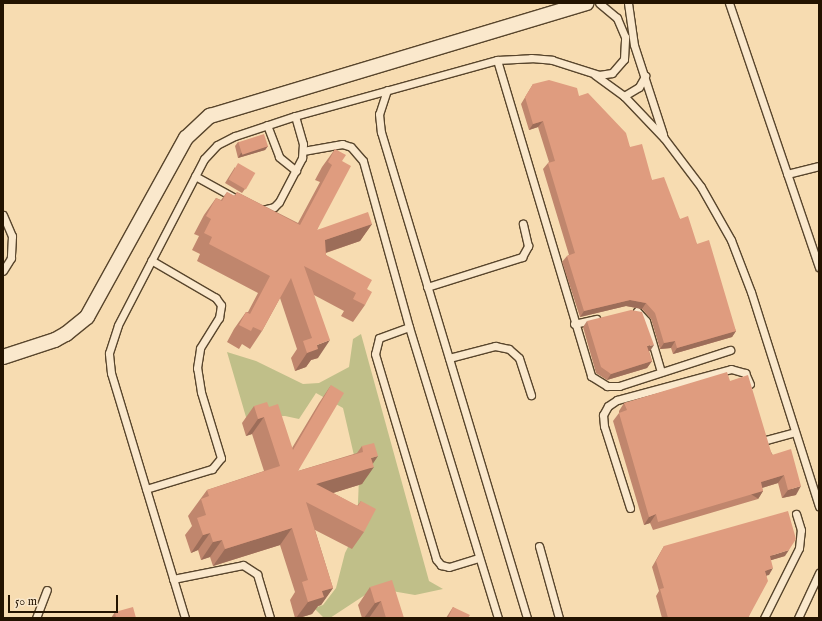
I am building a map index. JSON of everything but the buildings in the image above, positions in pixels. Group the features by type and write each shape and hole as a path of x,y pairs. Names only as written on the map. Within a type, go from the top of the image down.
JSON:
{"street":[{"path":"3,357 55,340 87,317 186,138 210,116 586,3"}],"lane":[{"path":"185,618 111,373 109,353 114,334 204,159 217,145 235,136 267,125 497,60 524,58 552,60 593,73 606,75 621,64 626,52 625,37 618,18 599,3"},
{"path":"628,3 632,35 664,138"},
{"path":"729,3 819,267"},
{"path":"625,37 632,35"},
{"path":"497,60 588,370 601,384 620,386 730,350"},
{"path":"593,73 624,96 664,138 701,187 731,240 748,280 819,507"},
{"path":"624,96 635,91 645,76"},
{"path":"387,90 378,114 381,132 527,618"},
{"path":"252,208 266,210 274,207 284,196 296,171 303,151 295,116"},
{"path":"267,125 279,157 296,171"},
{"path":"303,151 342,144 351,147 363,161 409,327 498,618"},
{"path":"787,174 819,166"},
{"path":"195,176 239,201"},
{"path":"3,215 12,236 11,258 3,271"},
{"path":"427,287 522,257 528,246 523,224"},
{"path":"146,490 212,469 221,458 200,392 198,368 200,348 220,318 221,305 216,298 151,260"},
{"path":"627,311 637,311 644,317 661,372"},
{"path":"574,324 605,317"},
{"path":"409,327 379,338 375,354 436,559 441,565 449,568 479,558"},
{"path":"449,358 495,346 509,349 519,358 531,395"},
{"path":"630,508 604,426 603,415 608,406 617,400 731,369 745,373 752,390"},
{"path":"766,440 796,432"},
{"path":"764,618 799,548 801,530 796,514"},
{"path":"540,546 560,618"},
{"path":"173,578 243,565 257,574 270,618"},
{"path":"798,618 819,573"},
{"path":"36,618 47,590"}],"shaded area":[{"path":"361,334 429,581 443,589 415,595 386,590 365,595 330,618 324,618 314,608 323,605 336,588 345,553 357,529 359,477 343,408 316,393 299,419 285,416 246,417 227,352 256,361 303,384 319,383 349,367 353,339"}]}
